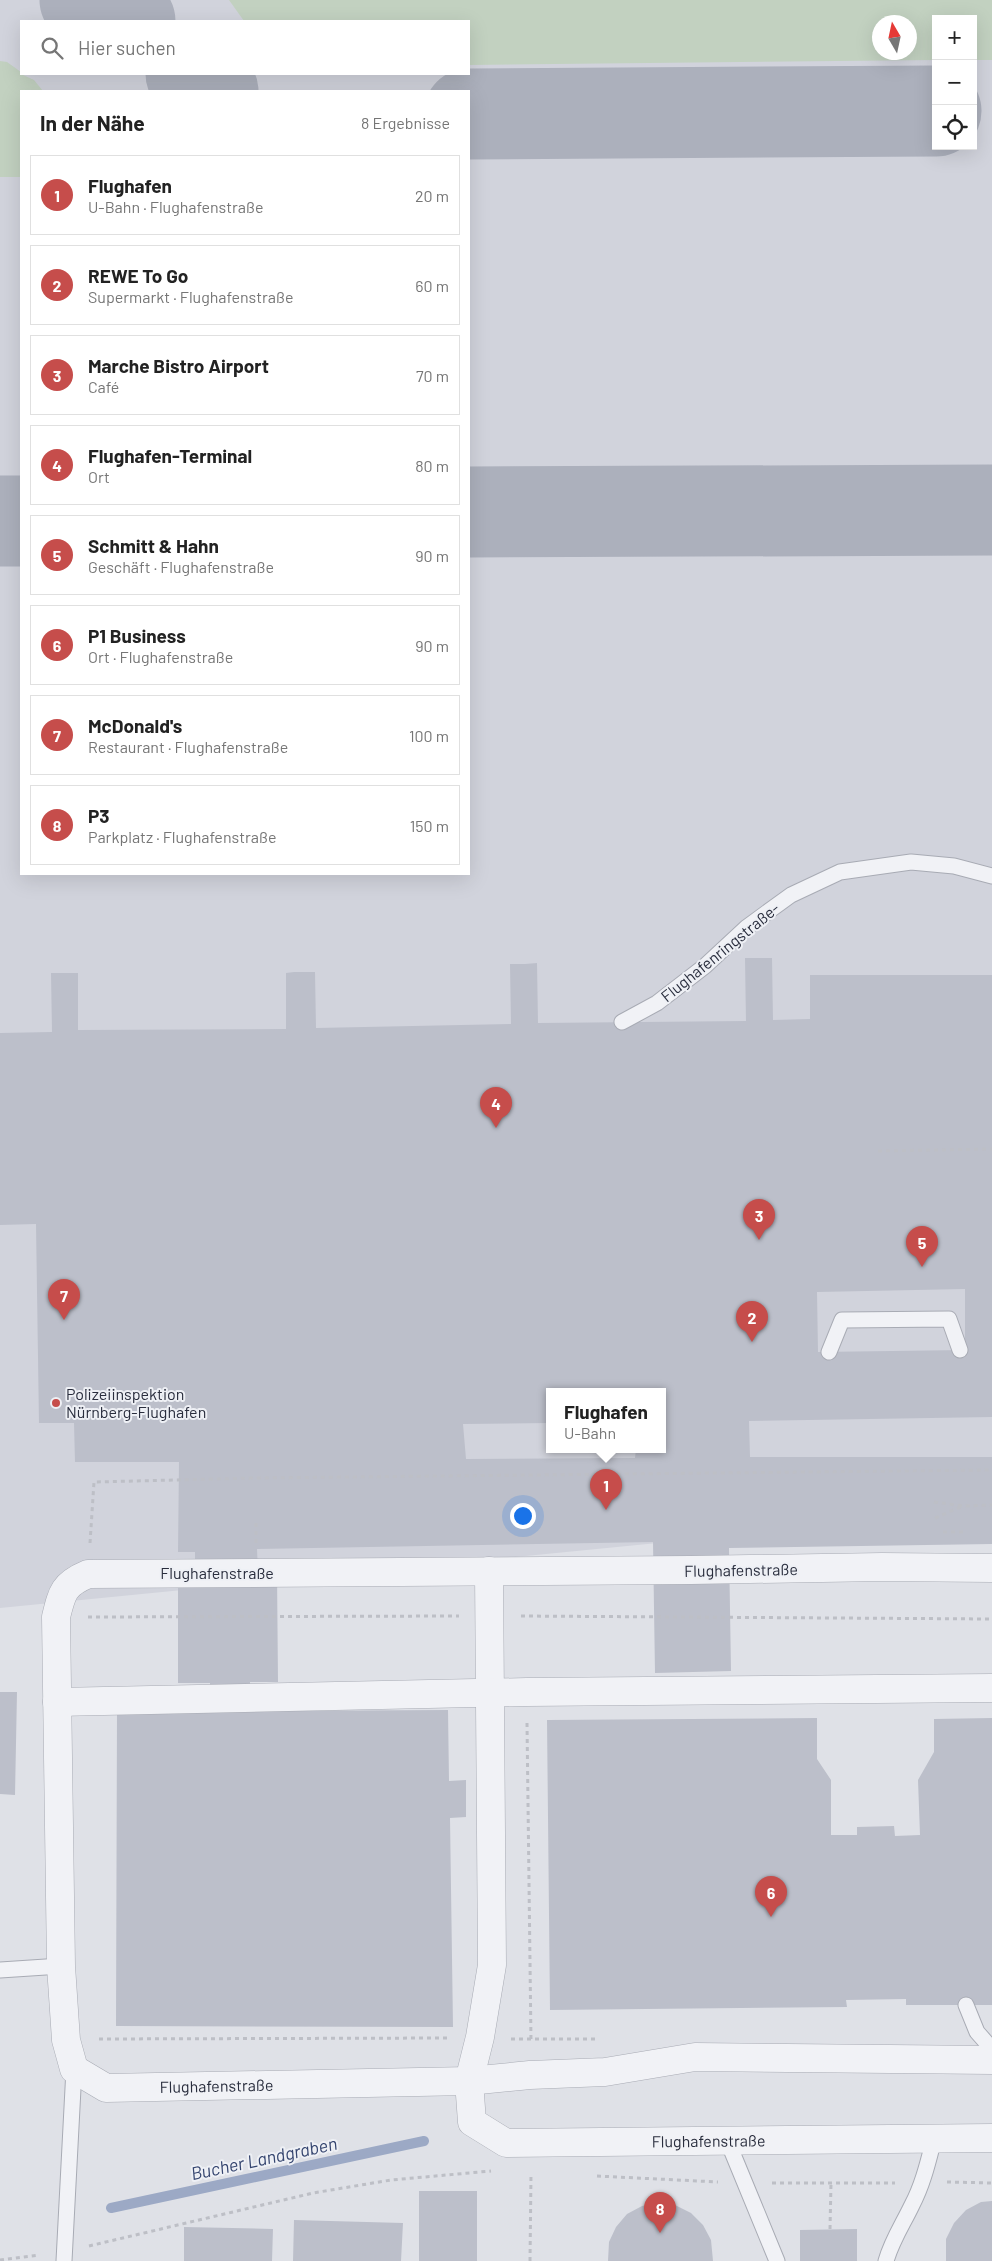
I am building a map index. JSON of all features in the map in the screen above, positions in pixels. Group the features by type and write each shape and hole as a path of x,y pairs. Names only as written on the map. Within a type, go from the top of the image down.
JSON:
{"street":[{"name":"Flughafenstraße","path":"88,1574 882,1567 992,1568"},
{"name":"Flughafenstraße","path":"489,1571 492,1965 480,2037 469,2081 472,2122 506,2143 992,2138"},
{"path":"74,2069 66,2040 62,1966 56,1617 61,1595 71,1581 88,1574"},
{"path":"57,1702 527,1692 992,1688"},
{"name":"Flughafenstraße","path":"74,2069 106,2088 469,2081 530,2075 605,2072 695,2057 992,2060"}],"lane":[{"name":"Flughafenringstraße-","path":"622,1022 657,1003 705,966 747,927 791,895 840,872 911,862 954,866 992,876"},
{"path":"829,1352 842,1320 949,1318 960,1350"},
{"path":"0,1970 62,1966"},
{"path":"966,2005 977,2032 992,2048"},
{"path":"65,2256 74,2069"},
{"path":"886,2261 891,2243 912,2205 922,2182 934,2139"},
{"path":"728,2142 776,2261"}],"path":[{"path":"878,1151 992,1149"},
{"path":"88,1574 94,1482 255,1478 992,1470"},
{"path":"934,1502 964,1506 992,1505"},
{"path":"935,1518 964,1506"},
{"path":"943,1532 964,1532"},
{"path":"527,1692 531,2040"},
{"path":"66,2040 480,2037 531,2040 600,2038"},
{"path":"0,2260 65,2256 312,2193 391,2180 501,2172"},
{"path":"530,2261 531,2172 540,2173"},
{"path":"589,2175 743,2183 992,2182"},
{"path":"830,2230 831,2183"}],"shaded area":[{"path":"0,0 992,0 992,1510 0,1608"}],"green space":[{"path":"229,0 992,0 992,60 977,60 977,15 932,15 932,60 470,65 470,20 243,20"},
{"path":"0,61 7,62 20,71 20,75 34,80 42,90 20,90 20,177 0,177"}],"building":[{"path":"745,958 772,958 773,1020 810,1019 810,975 992,975 992,1417 749,1421 750,1457 992,1457 992,1544 729,1548 731,1671 655,1673 653,1542 257,1549 258,1573 277,1573 278,1682 250,1682 250,1711 448,1710 449,1781 466,1780 466,1817 450,1818 453,2027 116,2026 117,1712 210,1711 210,1683 178,1683 178,1574 195,1574 195,1552 178,1552 179,1462 75,1462 74,1423 39,1423 36,1224 0,1225 0,1033 52,1032 51,973 78,973 78,1030 286,1029 286,973 294,972 315,972 316,1028 511,1024 510,964 537,963 538,1023 746,1021","holes":["965,1289 965,1350 818,1352 817,1292"]},
{"path":"0,1692 17,1692 15,1795 0,1794"},
{"path":"817,1718 817,1759 831,1780 831,1835 857,1835 857,1827 894,1826 895,1836 920,1835 918,1780 934,1752 934,1719 992,1718 992,2005 906,2005 906,1999 846,2000 847,2007 550,2010 547,1720"},
{"path":"419,2191 477,2191 477,2261 419,2261"},
{"path":"992,2201 992,2261 946,2261 946,2239 954,2223 966,2210 981,2202"},
{"path":"658,2203 675,2205 691,2213 703,2225 711,2240 713,2261 608,2261 609,2242 616,2227 627,2214 642,2206"},
{"path":"294,2220 403,2223 401,2261 293,2261"},
{"path":"184,2227 273,2229 272,2261 184,2261"},
{"path":"857,2229 857,2261 800,2261 800,2230"}],"waterway":[{"name":"Bucher Landgraben","path":"111,2208 424,2141"}],"taxiway":[{"path":"85,0 103,5 128,20"},
{"path":"192,75 204,88 210,90"},
{"path":"470,114 932,111"},
{"path":"470,512 992,510"},
{"path":"0,521 20,521"}],"place":[{"name":"Flughafen-Terminal","path":"496,1128"},
{"name":"Marche Bistro Airport","path":"759,1240"},
{"name":"Schmitt & Hahn","path":"922,1267"},
{"name":"McDonald's","path":"64,1320"},
{"name":"REWE To Go","path":"752,1342"},
{"name":"Polizeiinspektion Nürnberg-Flughafen","path":"56,1403"},
{"name":"Flughafen","path":"606,1510"},
{"name":"P1 Business","path":"771,1917"},
{"name":"P3","path":"660,2233"}]}
